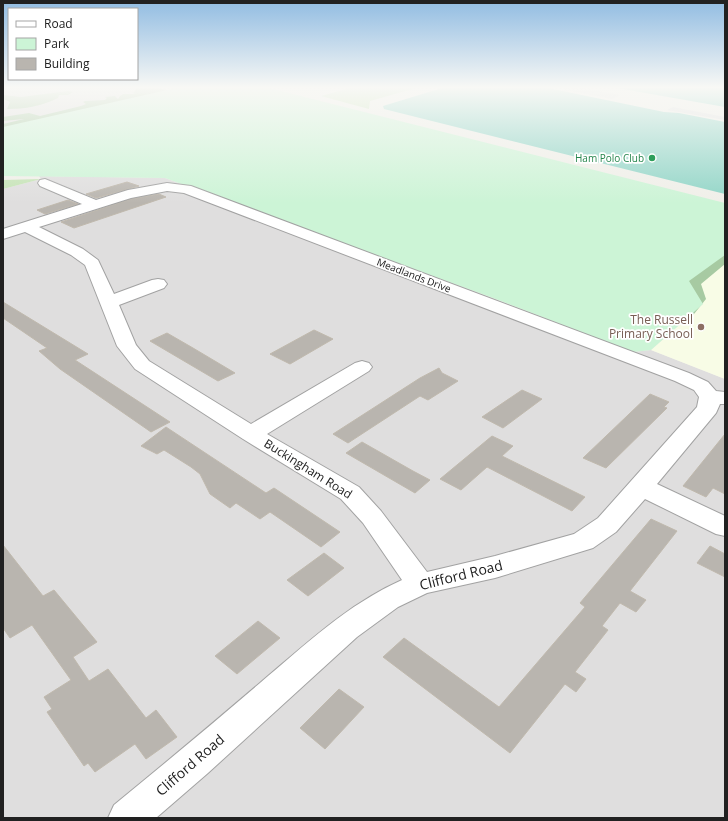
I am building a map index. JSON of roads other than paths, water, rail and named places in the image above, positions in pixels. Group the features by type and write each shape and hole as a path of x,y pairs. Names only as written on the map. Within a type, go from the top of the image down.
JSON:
{"street":[{"path":"45,183 96,204"},
{"name":"Meadlands Drive","path":"3,234 128,194 167,187 186,189 670,372 701,386 717,397"},
{"name":"Buckingham Road","path":"27,227 76,252 92,263 110,302 127,346 142,365 251,434 350,493 372,517 420,584"},
{"path":"110,302 158,284"},
{"name":"Buckingham Road","path":"251,434 362,367"},
{"name":"Clifford Road","path":"127,818 195,761 346,628 388,599 420,584 495,567 583,541 607,525 717,397"},
{"path":"641,487 725,527"}],"place":[{"name":"Ham Polo Club","path":"652,158"},
{"name":"The Russell Primary School","path":"701,327"}]}
